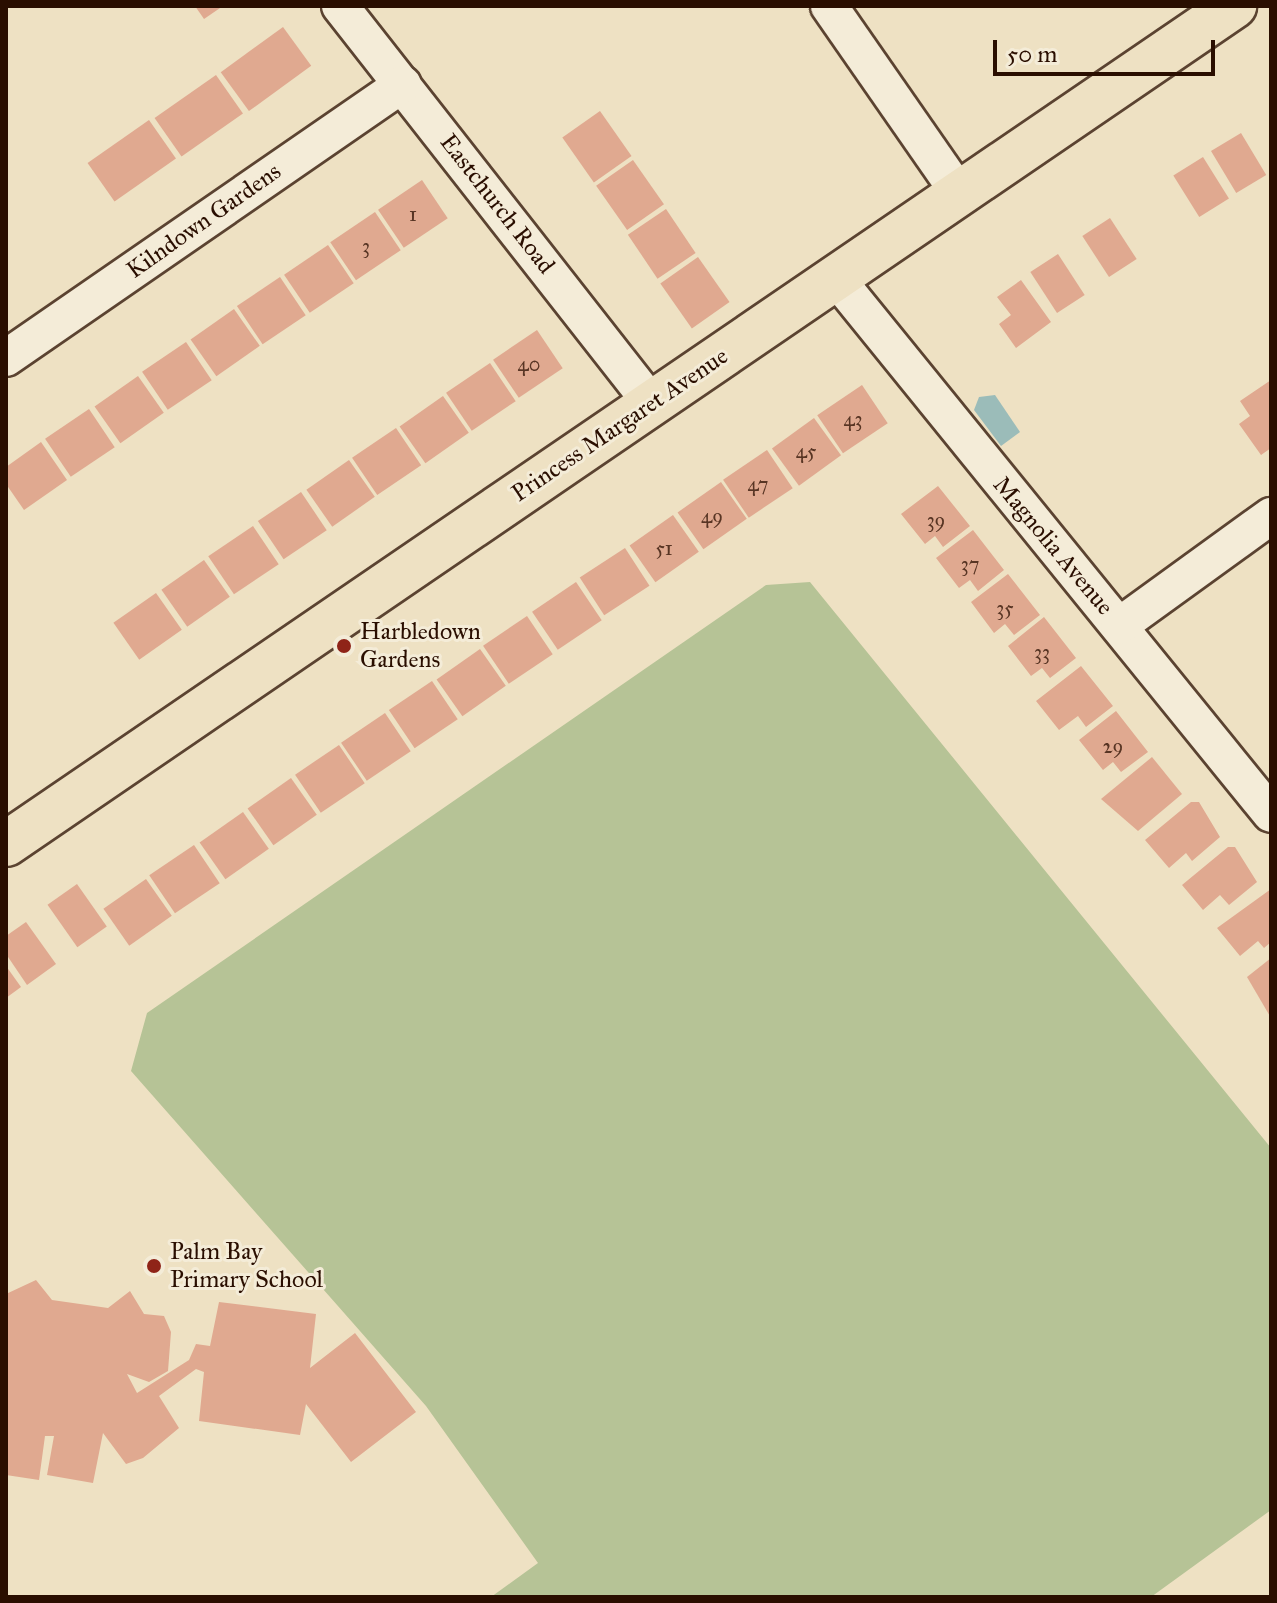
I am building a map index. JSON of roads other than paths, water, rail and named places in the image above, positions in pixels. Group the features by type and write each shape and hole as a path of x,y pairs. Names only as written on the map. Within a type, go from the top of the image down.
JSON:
{"main road":[{"name":"Princess Margaret Avenue","path":"6,844 1234,6"}],"street":[{"name":"Eastchurch Road","path":"340,6 652,404"},
{"path":"829,6 959,193"},
{"name":"Kilndown Gardens","path":"6,358 403,84"},
{"name":"Magnolia Avenue","path":"836,278 1271,814"},
{"path":"1119,626 1271,516"}],"water":[{"path":"995,395 1020,432 1001,446 974,410 979,397"}],"place":[{"name":"Harbledown Gardens","path":"344,646"},
{"name":"Palm Bay Primary School","path":"154,1266"}]}
